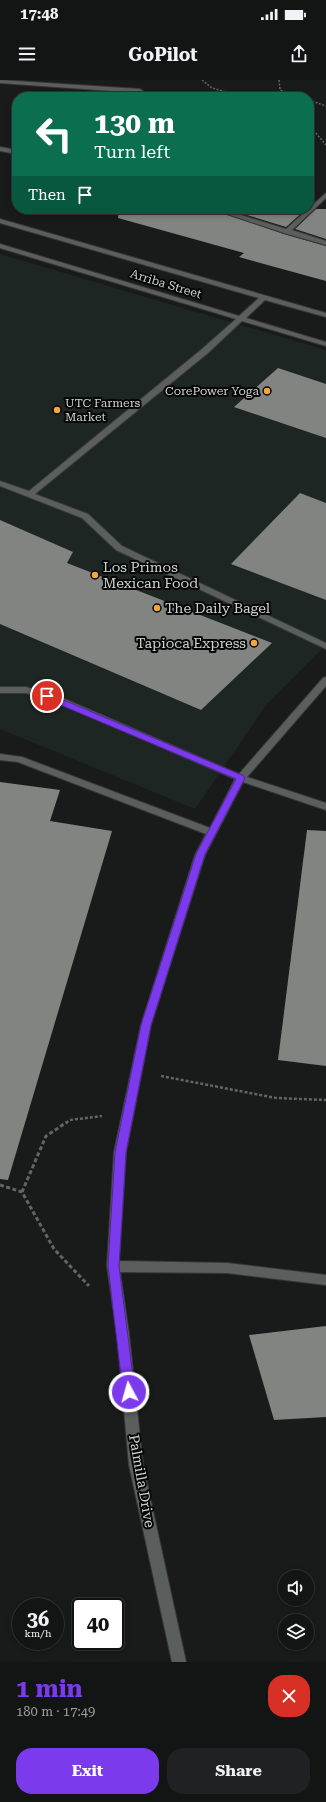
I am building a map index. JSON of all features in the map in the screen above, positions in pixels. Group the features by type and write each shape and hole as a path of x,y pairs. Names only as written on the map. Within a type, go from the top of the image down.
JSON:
{"street":[{"path":"0,81 140,90"},
{"path":"0,149 12,151"},
{"path":"314,206 326,195"},
{"path":"230,214 326,243"},
{"path":"286,232 305,214"},
{"name":"Arriba Street","path":"0,221 326,315"},
{"name":"Arriba Street","path":"0,246 326,344"},
{"path":"29,495 205,351 264,297"},
{"path":"0,483 85,516 119,548 326,646"},
{"name":"Palmilla Drive","path":"179,1662 136,1465 113,1266 120,1152 146,1025 198,862 241,778 326,680"},
{"path":"0,690 26,690 57,699 241,778 326,807"},
{"path":"0,757 19,759 213,832"},
{"path":"113,1266 227,1268 326,1280"}],"path":[{"path":"202,80 212,88 226,92"},
{"path":"279,80 280,90 286,92"},
{"path":"314,102 326,106"},
{"path":"314,130 326,145"},
{"path":"136,1072 276,1098 326,1100"},
{"path":"22,1192 46,1136 70,1120 128,1112"},
{"path":"0,1185 22,1192 54,1249 120,1318"}],"shaded area":[{"path":"0,254 326,350 326,645 266,705 195,809 0,729"}],"building":[{"path":"316,209 326,209 326,239 295,229 311,214 314,214"},
{"path":"118,214 226,214 284,234 326,246 326,281 239,257 244,253 118,218"},
{"path":"243,214 300,214 286,227"},
{"path":"278,368 326,384 326,438 234,407"},
{"path":"300,493 326,503 326,600 231,564"},
{"path":"0,520 73,552 67,563 272,643 201,710 0,624"},
{"path":"0,782 60,790 50,821 112,831 8,1180 0,1179"},
{"path":"307,830 326,831 326,1066 278,1060"},
{"path":"326,1326 326,1417 274,1420 249,1335"}],"place":[{"name":"CorePower Yoga","path":"267,391"},
{"name":"UTC Farmers Market","path":"57,410"},
{"name":"Los Primos Mexican Food","path":"95,575"},
{"name":"The Daily Bagel","path":"157,608"},
{"name":"Tapioca Express","path":"254,643"}],"route":[{"path":"47,696 241,778 200,854 146,1025 120,1152 113,1266 123,1334 129,1392"}]}
